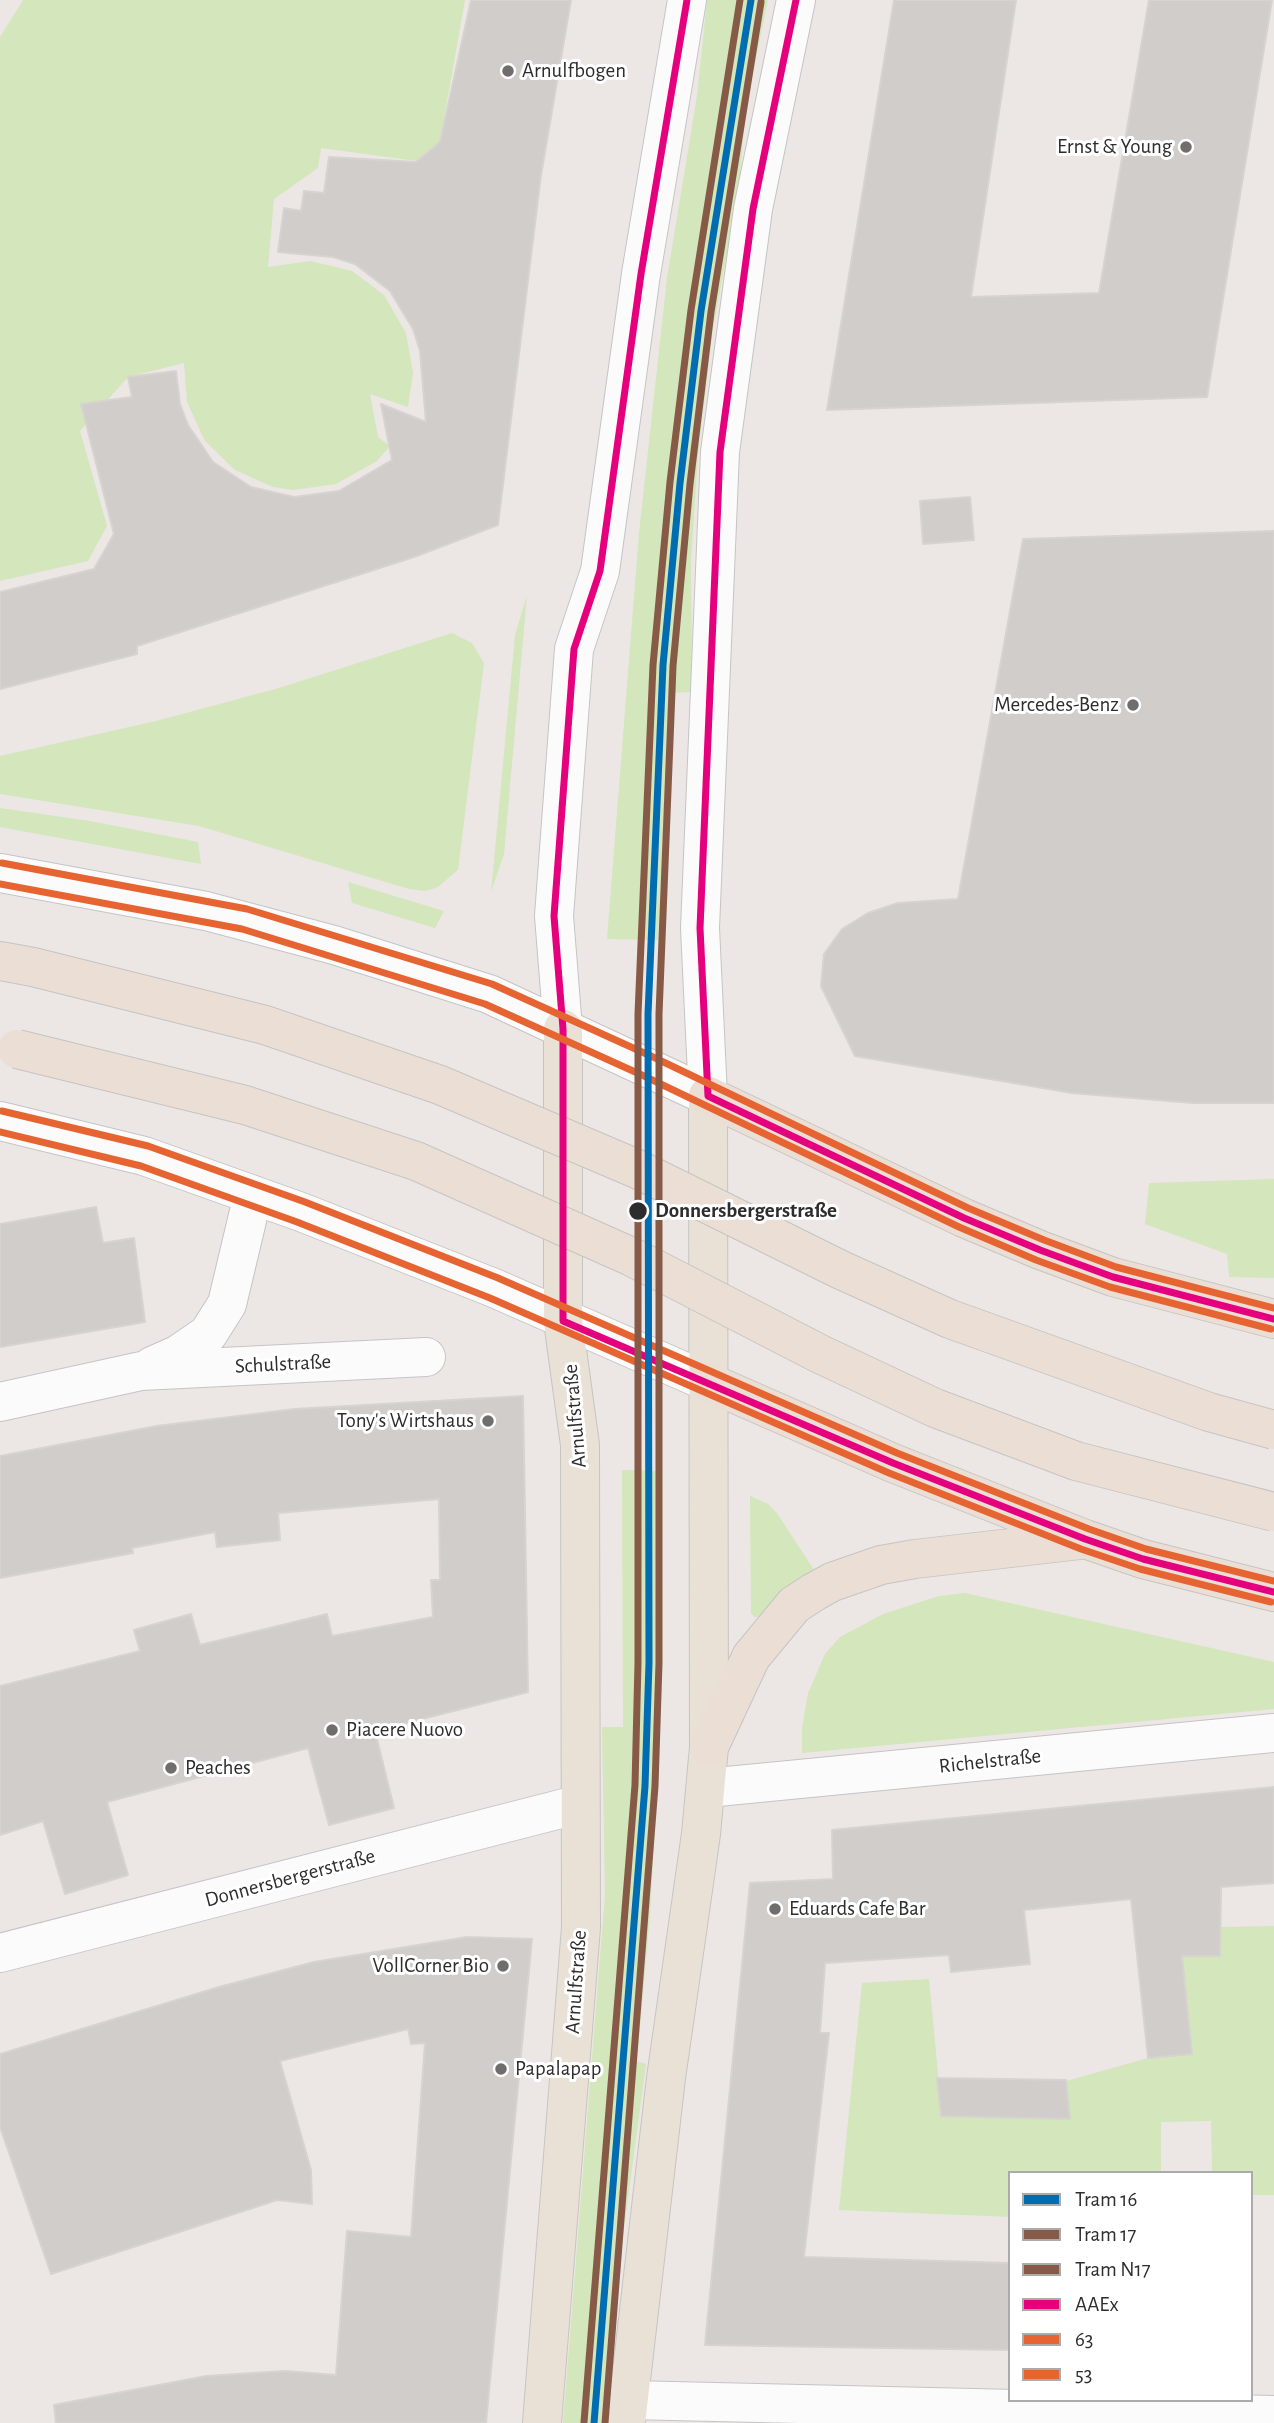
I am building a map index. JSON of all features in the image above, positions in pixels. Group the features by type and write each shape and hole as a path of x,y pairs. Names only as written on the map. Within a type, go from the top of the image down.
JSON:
{"highway":[{"path":"17,964 265,1025 440,1085 637,1169 841,1270 950,1318 1209,1412 1274,1430"},
{"path":"8,1048 246,1105 416,1161 632,1257 820,1354 935,1408 1076,1461 1274,1513"},
{"path":"708,1096 964,1218 1040,1250 1114,1278 1274,1319"},
{"path":"708,1382 893,1464 1085,1539 1143,1559 1274,1592"},
{"path":"709,1747 751,1657 794,1605 814,1592 881,1565 1085,1539"}],"main road":[{"name":"Arnulfstraße","path":"542,2423 581,1927 580,1446 563,1321 563,1029 554,916 574,649 600,571 641,274 687,0"},
{"path":"796,0 752,209 720,452 700,928 708,1096 709,1747 707,1788 666,2078 628,2412 1274,2415"},
{"path":"0,873 88,887 244,919 489,995 708,1096"},
{"path":"0,1121 144,1156 253,1195 494,1288 563,1321 708,1382"},
{"name":"Schulstraße","path":"141,1371 179,1353 208,1334 227,1304 253,1195"},
{"name":"Schulstraße","path":"0,1402 141,1371 426,1357"},
{"name":"Richelstraße","path":"707,1788 1274,1732"},
{"name":"Donnersbergerstraße","path":"0,1953 580,1804"}],"green space":[{"path":"23,0 465,0 440,141 417,161 321,148 318,168 274,199 268,267 310,261 352,271 384,295 406,333 413,373 408,407 370,394 378,437 390,446 377,461 336,484 293,490 273,487 235,470 205,441 187,402 184,363 128,377 80,431 107,526 88,561 0,581 0,37"},
{"path":"707,0 768,0 746,107 739,187 713,329 698,455 691,562 692,692 670,693 658,940 607,939 639,533 667,278 697,96"},
{"path":"527,595 504,854 491,892 515,635"},
{"path":"452,633 472,643 484,663 458,870 438,887 426,891 409,889 199,826 0,794 0,756 156,721 279,688"},
{"path":"0,808 90,821 198,842 201,864 0,827"},
{"path":"348,882 444,911 435,928 352,903"},
{"path":"1274,1179 1274,1278 1229,1277 1227,1254 1145,1224 1149,1183"},
{"path":"622,1470 659,1471 660,1733 650,1916 637,2061 646,2064 618,2274 607,2423 563,2423 605,1894 602,1727 623,1727"},
{"path":"750,1496 768,1504 777,1513 814,1570 760,1617 754,1617 751,1613"},
{"path":"965,1593 1274,1662 1274,1709 802,1753 802,1728 808,1693 825,1654 840,1637 883,1614 939,1596"},
{"path":"1274,1926 1274,2195 1253,2195 1253,2171 1212,2171 1211,2121 1161,2122 1161,2171 1008,2171 1008,2217 839,2210 862,1983 929,1979 942,2116 1148,2058 1192,2053 1182,1956 1220,1956 1221,1927"}],"building":[{"path":"471,0 571,0 541,175 498,525 414,557 137,646 137,654 0,689 0,592 94,569 114,534 81,404 132,397 128,377 176,371 180,404 188,425 213,462 251,487 294,497 339,491 392,460 381,404 426,422 420,351 413,329 390,291 355,264 333,257 278,252 284,208 301,211 304,191 324,193 329,157 416,162 440,142"},
{"name":"Ernst & Young","path":"894,0 1016,0 971,297 1099,293 1149,0 1272,0 1207,397 827,410"},
{"path":"970,497 974,540 923,544 920,501"},
{"name":"Mercedes-Benz","path":"1274,531 1274,1103 1193,1103 1072,1093 855,1056 821,986 824,954 842,929 868,913 898,903 958,899 1023,539"},
{"path":"96,1207 103,1243 134,1238 145,1322 0,1347 0,1224"},
{"path":"523,1396 528,1692 375,1731 394,1808 329,1825 308,1748 107,1802 128,1875 65,1894 43,1821 0,1835 0,1686 140,1651 134,1630 191,1614 200,1645 327,1614 332,1636 433,1617 431,1580 440,1580 439,1499 278,1513 280,1540 217,1547 215,1532 132,1548 133,1553 0,1578 0,1456 157,1426 295,1409"},
{"path":"1274,1787 1274,1883 1221,1887 1220,1956 1182,1956 1192,2054 1148,2058 1131,1899 1024,1910 1030,1964 951,1972 949,1955 825,1963 820,2033 829,2033 804,2257 1008,2263 1008,2350 705,2345 750,1883 833,1879 832,1830"},
{"path":"467,1937 532,1939 486,2423 56,2423 54,2405 206,2376 285,2371 336,2375 347,2231 411,2237 425,2043 411,2044 408,2029 280,2061 311,2170 312,2204 277,2200 51,2274 0,2127 0,2054 219,1987 314,1962"},
{"path":"937,2078 1066,2080 1070,2119 941,2116"}],"tram line":[{"name":"N17","path":"584,2422 635,1785 638,1663 638,1014 653,665 670,482 691,310 740,0"},
{"name":"16","path":"594,2423 645,1786 649,1663 648,1014 663,665 680,483 701,311 751,0"},
{"name":"17","path":"605,2423 655,1786 659,1663 659,1014 673,666 690,484 711,312 761,2"}],"transit line":[{"name":"AAEx","path":"687,0 641,274 600,571 574,649 554,916 563,1029 563,1321 893,1463 1085,1539 1143,1559 1274,1592"},
{"name":"AAEx","path":"796,0 753,209 720,452 700,928 708,1096 964,1218 1040,1250 1113,1277 1274,1319"},
{"name":"53","path":"2,863 247,909 492,984 653,1057 968,1208 1044,1240 1116,1267 1274,1308"},
{"name":"63","path":"0,884 242,929 485,1004 644,1076 959,1227 1036,1260 1110,1287 1271,1329"},
{"name":"53","path":"2,1111 148,1146 305,1202 498,1278 897,1453 1089,1529 1146,1549 1274,1581"},
{"name":"63","path":"0,1132 141,1166 297,1222 490,1298 889,1473 1081,1549 1140,1569 1271,1602"}],"place":[{"name":"Arnulfbogen","path":"508,71"},
{"name":"Ernst & Young","path":"1186,147"},
{"name":"Mercedes-Benz","path":"1133,705"},
{"name":"Donnersbergerstraße","path":"638,1211"},
{"name":"Tony's Wirtshaus","path":"488,1421"},
{"name":"Piacere Nuovo","path":"332,1730"},
{"name":"Peaches","path":"171,1768"},
{"name":"Eduards Cafe Bar","path":"775,1909"},
{"name":"VollCorner Bio","path":"503,1966"},
{"name":"Papalapap","path":"501,2069"}]}
